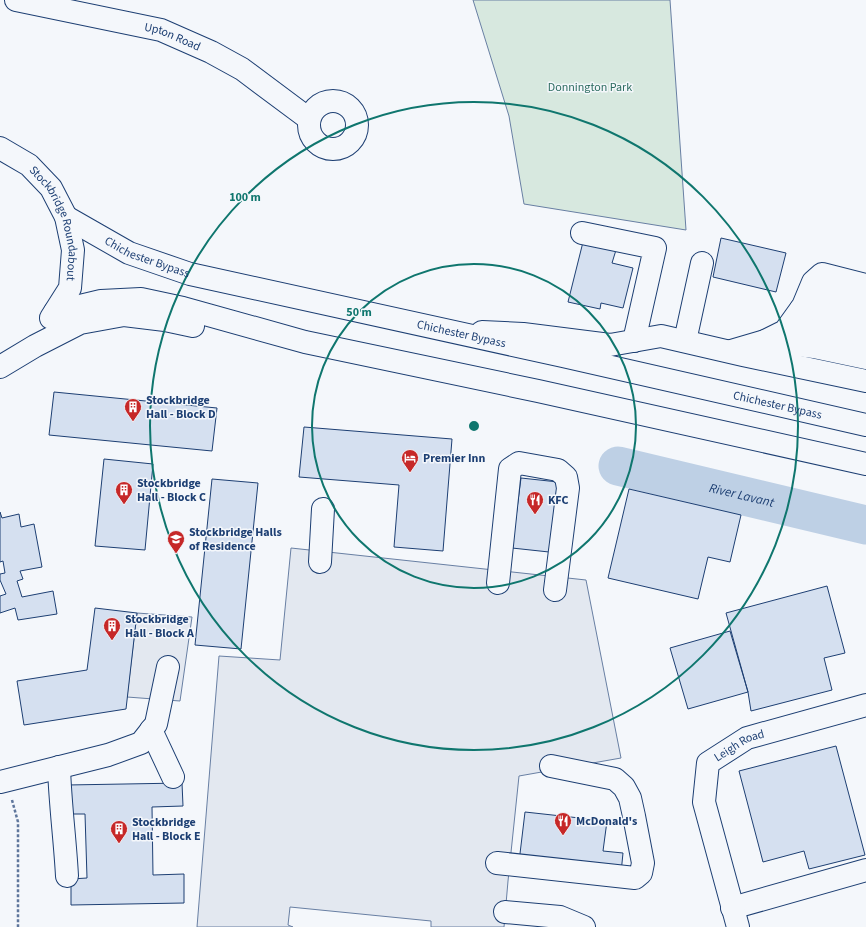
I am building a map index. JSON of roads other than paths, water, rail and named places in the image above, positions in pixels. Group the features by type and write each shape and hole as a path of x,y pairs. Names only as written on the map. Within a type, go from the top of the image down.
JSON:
{"main road":[{"name":"Upton Road","path":"16,0 161,30 211,52 242,69 309,119"},
{"name":"Stockbridge Roundabout","path":"0,148 29,165 51,188 66,216 73,250 70,288 55,312 38,335 0,361"},
{"name":"Chichester Bypass","path":"66,216 130,253 190,274 866,425"},
{"path":"582,233 655,248 634,341"},
{"path":"685,342 702,263"},
{"path":"730,352 765,341 785,331 800,309 813,282 822,274 866,285"},
{"path":"55,312 100,301 141,299 183,308 305,342 546,393 866,464"},
{"path":"800,309 866,305"},
{"path":"800,309 866,323"},
{"path":"800,309 866,342"},
{"path":"0,368 35,346 80,323 124,315 165,320 242,337 282,343 305,342"},
{"path":"449,331 523,334 610,345 661,336 866,381"},
{"path":"765,341 814,347 866,358"},
{"path":"498,583 510,469 519,463 558,470 566,477 568,488 555,590"},
{"path":"320,562 323,509"},
{"path":"2,782 108,755 141,743 156,724 168,667"},
{"name":"Leigh Road","path":"735,917 704,802 708,763 747,738 866,705"},
{"path":"151,730 173,777"},
{"path":"497,863 635,878 641,873 643,863 634,816 630,798 624,787 615,779 551,766"},
{"path":"59,767 67,876"},
{"path":"735,917 866,870"},
{"path":"505,912 560,917 584,927"}],"waterway":[{"name":"River Lavant","path":"618,466 866,525"}],"place":[{"name":"Stockbridge Hall - Block D","path":"133,422"},
{"name":"Premier Inn","path":"410,473"},
{"name":"Stockbridge Hall - Block C","path":"124,505"},
{"name":"KFC","path":"535,515"},
{"name":"Stockbridge Halls of Residence","path":"176,554"},
{"name":"Stockbridge Hall - Block A","path":"112,641"},
{"name":"McDonald's","path":"563,836"},
{"name":"Stockbridge Hall - Block E","path":"119,844"}],"park label":[{"name":"Donnington Park","path":"590,87"}]}
